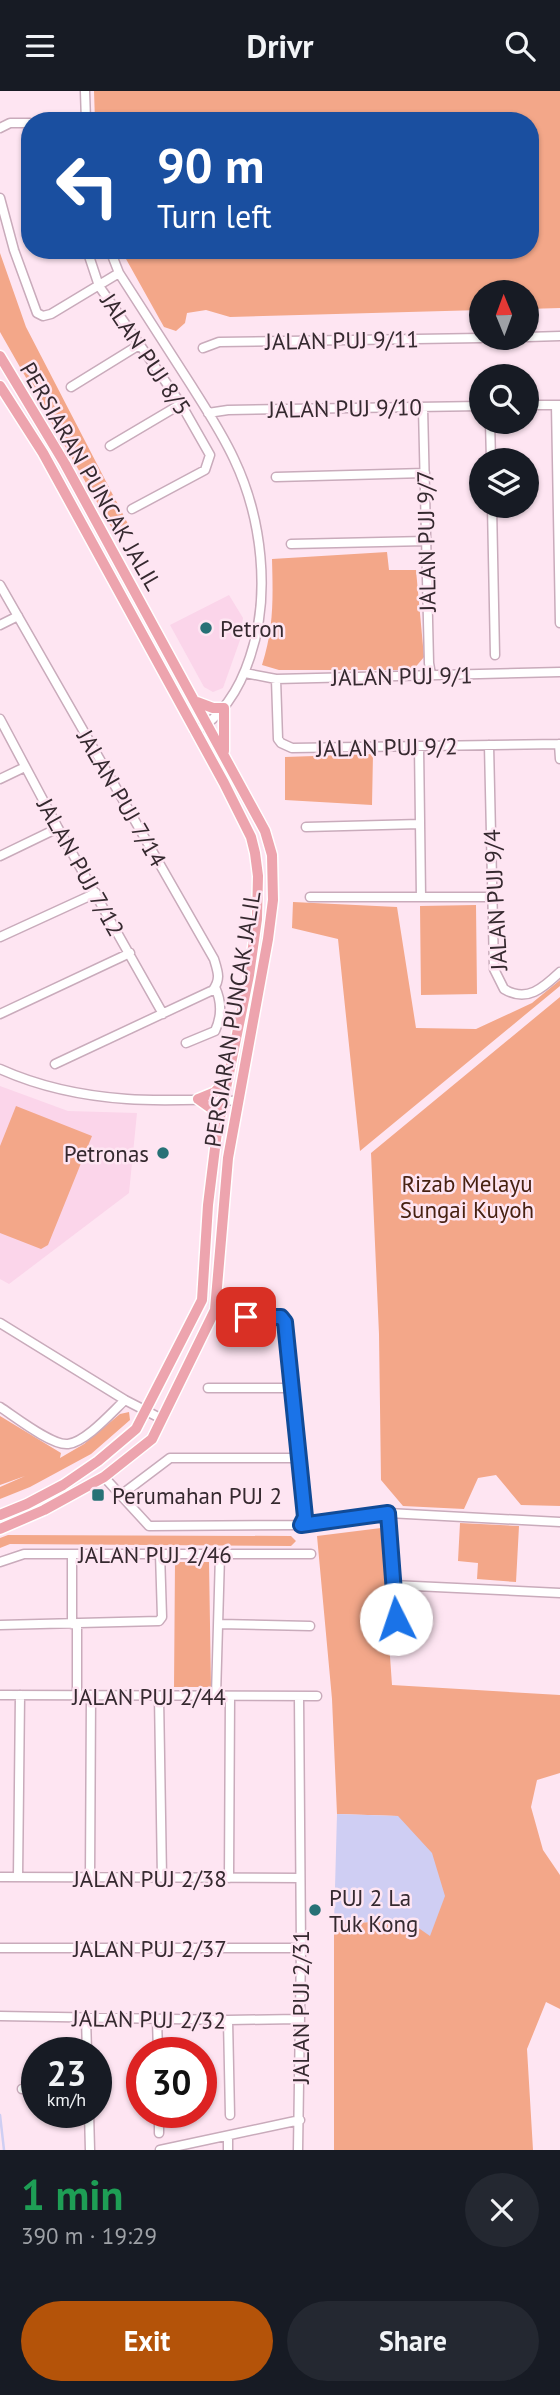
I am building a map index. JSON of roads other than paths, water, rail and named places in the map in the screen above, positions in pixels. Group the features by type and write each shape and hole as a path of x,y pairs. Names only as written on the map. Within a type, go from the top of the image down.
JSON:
{"main road":[{"name":"PERSIARAN PUNCAK JALIL","path":"0,356 65,464 208,724 270,842 274,876 268,939 237,1101 224,1187 215,1310 152,1439 104,1477 44,1510 0,1529"},
{"name":"PERSIARAN PUNCAK JALIL","path":"0,386 43,453 195,732 251,837 257,865 257,919 249,975 218,1122 208,1205 202,1300 136,1429 98,1461 63,1485 0,1515"},
{"path":"196,702 212,708 224,708 224,755"},
{"path":"198,1099 215,1092 227,1079"},
{"path":"198,1099 212,1109 218,1122"}],"street":[{"path":"85,91 86,112"},
{"path":"0,128 10,123 21,123"},
{"path":"0,198 14,250 37,313 47,316 119,273"},
{"name":"JALAN PUJ 8/5","path":"90,259 99,286 181,404 210,456 205,470 132,509"},
{"path":"114,259 119,273 235,459 249,499 259,543 262,605 255,642 245,673 224,708 208,724 195,732"},
{"path":"539,337 560,336"},
{"name":"JALAN PUJ 9/11","path":"203,348 219,342 469,338"},
{"path":"71,387 139,345"},
{"path":"110,446 181,404"},
{"path":"539,405 558,405 560,623"},
{"name":"JALAN PUJ 9/10","path":"208,413 228,410 469,406"},
{"name":"JALAN PUJ 9/7","path":"424,407 431,675"},
{"path":"276,477 425,473"},
{"path":"492,518 495,655"},
{"path":"291,544 426,541"},
{"name":"JALAN PUJ 7/14","path":"0,585 214,960 219,974 217,984 220,998 215,1031 186,1043"},
{"path":"0,625 18,617"},
{"name":"JALAN PUJ 9/1","path":"245,673 276,679 560,672"},
{"name":"JALAN PUJ 9/2","path":"276,679 277,733 285,746 559,744"},
{"name":"JALAN PUJ 7/12","path":"0,719 163,1014"},
{"path":"559,744 560,759"},
{"name":"JALAN PUJ 9/4","path":"489,745 494,969 504,989 518,994 539,991 560,972"},
{"path":"419,746 421,897"},
{"path":"0,779 26,767"},
{"path":"306,827 420,824"},
{"path":"0,856 58,828"},
{"path":"0,937 96,893"},
{"path":"310,897 493,897"},
{"path":"0,1014 130,953"},
{"path":"55,1064 163,1014 217,984"},
{"path":"0,1069 67,1090 99,1096 237,1101"},
{"path":"246,1317 283,1318 285,1322 305,1517 301,1525"},
{"path":"0,1323 125,1400 160,1418"},
{"path":"208,1388 290,1388"},
{"path":"0,1407 54,1442 66,1445 77,1441 97,1426 125,1400"},
{"path":"121,1495 170,1458 298,1458"},
{"path":"104,1477 149,1526 301,1525 388,1513 560,1522"},
{"path":"388,1513 396,1619"},
{"path":"0,1625 159,1622 162,1617 160,1553"},
{"name":"JALAN PUJ 2/46","path":"0,1562 20,1554 311,1554"},
{"path":"72,1554 77,1695"},
{"path":"216,1696 220,1555"},
{"path":"393,1585 560,1593"},
{"path":"219,1624 310,1626"},
{"name":"JALAN PUJ 2/44","path":"0,1695 317,1696"},
{"path":"18,1877 20,1695"},
{"path":"90,1877 91,1695"},
{"path":"159,1696 162,1878"},
{"path":"229,1878 230,1696"},
{"name":"JALAN PUJ 2/31","path":"298,2150 301,1948 299,1697"},
{"name":"JALAN PUJ 2/38","path":"0,1877 300,1878"},
{"name":"JALAN PUJ 2/37","path":"0,1948 301,1948"},
{"name":"JALAN PUJ 2/32","path":"0,2016 298,2019"},
{"path":"86,2017 87,2037"},
{"path":"157,2019 158,2037"},
{"path":"228,2020 230,2115"},
{"path":"160,2150 300,2120"},
{"path":"89,2128 90,2150"},
{"path":"159,2128 159,2133"},
{"path":"228,2137 228,2150"}],"water":[{"path":"337,1814 398,1816 432,1853 445,1896 430,1936 407,1920 334,1924"}],"waterway":[{"path":"0,2115 4,2150"}],"place":[{"name":"Petron","path":"206,628"},
{"name":"Petronas","path":"163,1153"},
{"name":"Perumahan PUJ 2","path":"98,1495"},
{"name":"PUJ 2 La Tuk Kong","path":"315,1910"}],"park label":[{"name":"Rizab Melayu Sungai Kuyoh","path":"467,1196"}]}
